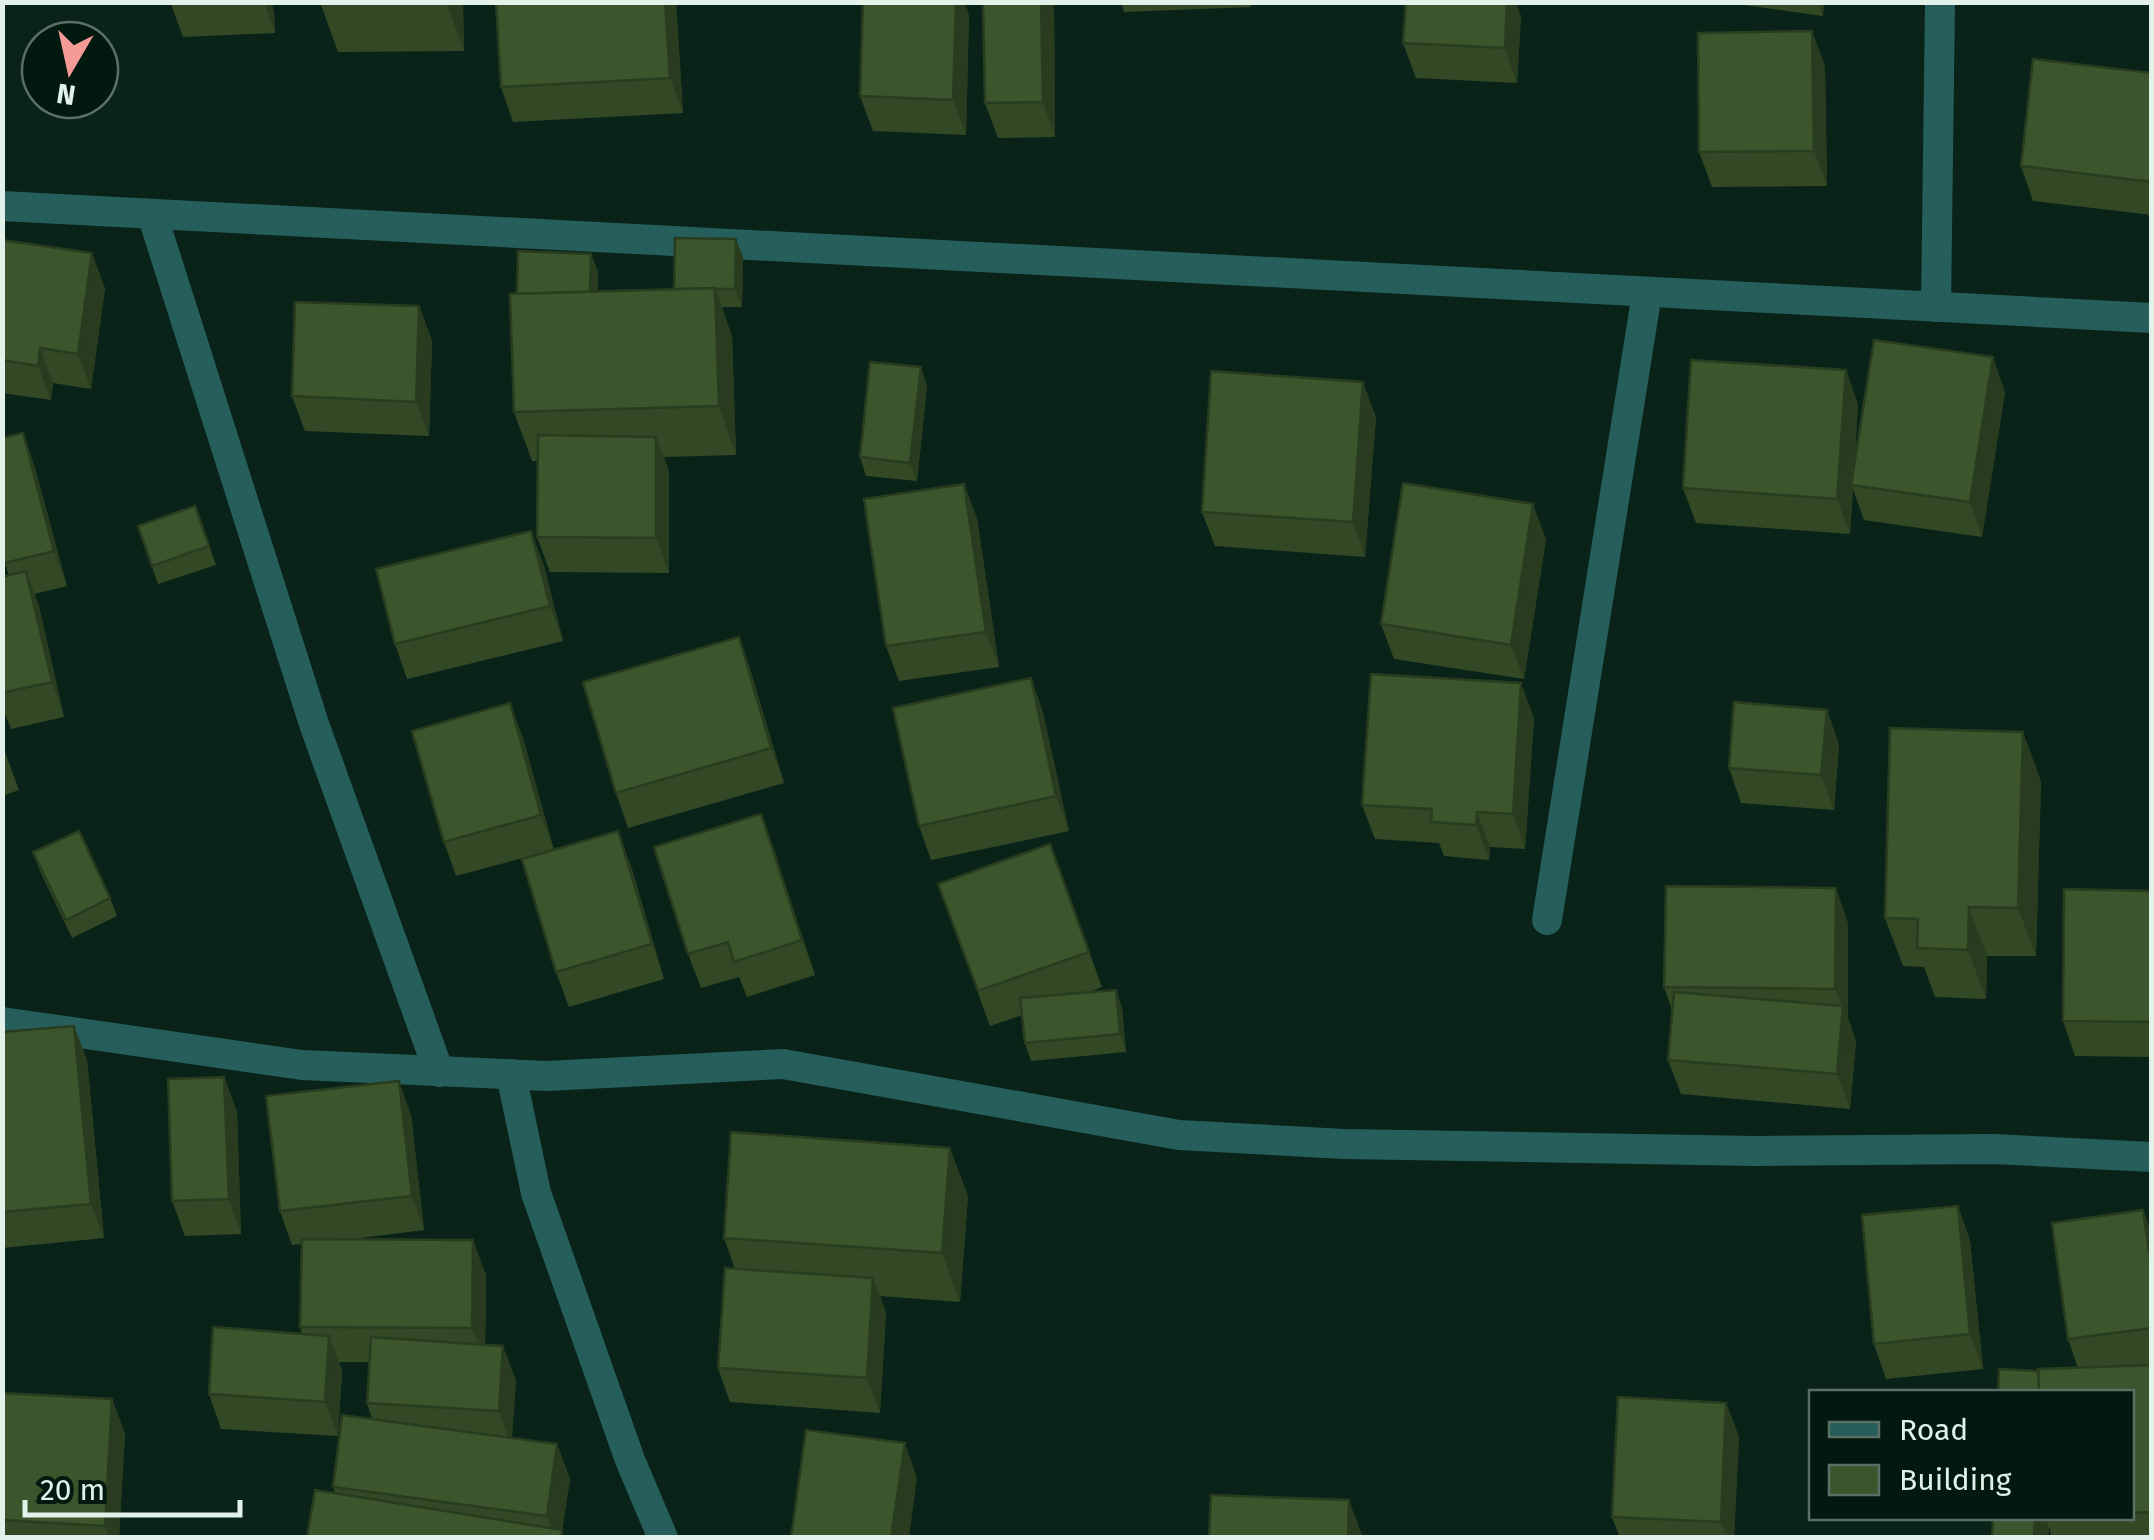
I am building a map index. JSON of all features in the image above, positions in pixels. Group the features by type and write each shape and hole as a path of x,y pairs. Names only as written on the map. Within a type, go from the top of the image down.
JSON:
{"street":[{"path":"1936,306 1940,2"},
{"path":"2,206 2152,318"},
{"path":"152,214 314,724 438,1072"},
{"path":"1546,920 1647,293"},
{"path":"2,1022 302,1064 438,1072 512,1074 783,1064 1179,1135 1344,1144 1736,1150 1992,1148 2152,1157"},
{"path":"512,1074 536,1193 630,1460 664,1538"}],"building":[{"path":"320,2 403,2 320,4"},
{"path":"496,2 665,2 670,78 501,87"},
{"path":"863,2 956,2 953,100 860,96"},
{"path":"983,2 1041,2 1043,102 985,103"},
{"path":"1406,2 1507,2 1505,48 1403,43"},
{"path":"1812,31 1814,151 1699,152 1698,33"},
{"path":"2033,59 2152,73 2152,182 2021,166"},
{"path":"675,238 736,239 735,289 674,289"},
{"path":"2,240 92,253 78,354 40,348 38,366 2,360"},
{"path":"518,251 591,254 590,292 517,294"},
{"path":"715,288 719,406 514,412 510,294"},
{"path":"295,302 419,306 416,402 292,396"},
{"path":"1874,340 1993,357 1970,502 1851,485"},
{"path":"1691,360 1846,370 1837,499 1683,488"},
{"path":"870,362 921,367 910,463 860,457"},
{"path":"1211,371 1363,382 1353,522 1202,512"},
{"path":"23,433 54,551 5,563 2,438"},
{"path":"538,435 656,437 656,538 537,537"},
{"path":"1403,483 1533,504 1511,645 1381,624"},
{"path":"964,484 986,632 886,646 864,499"},
{"path":"195,506 209,546 152,566 138,526"},
{"path":"531,531 550,606 395,644 376,569"},
{"path":"26,571 52,682 2,693 2,577"},
{"path":"739,637 771,748 616,793 583,682"},
{"path":"1371,674 1521,683 1513,814 1477,812 1476,825 1431,822 1432,809 1362,805"},
{"path":"1031,678 1056,796 919,826 893,708"},
{"path":"1734,702 1827,710 1821,775 1729,768"},
{"path":"510,703 541,815 444,842 412,731"},
{"path":"1890,728 2023,732 2018,908 1969,907 1968,950 1917,948 1918,919 1885,918"},
{"path":"761,814 802,940 734,962 728,942 688,954 654,847"},
{"path":"79,831 110,898 66,920 33,852"},
{"path":"618,831 652,944 556,972 522,859"},
{"path":"1050,844 1089,952 978,991 938,884"},
{"path":"1666,886 1836,888 1835,989 1664,987"},
{"path":"2064,889 2152,891 2152,1022 2063,1021"},
{"path":"1116,990 1120,1034 1025,1043 1020,998"},
{"path":"1674,992 1843,1006 1837,1074 1668,1060"},
{"path":"74,1026 91,1204 2,1212 2,1032"},
{"path":"224,1077 229,1199 172,1201 168,1079"},
{"path":"399,1081 412,1196 280,1211 266,1096"},
{"path":"731,1132 950,1148 942,1253 724,1238"},
{"path":"1958,1206 1970,1334 1874,1344 1862,1215"},
{"path":"2143,1210 2152,1271 2152,1328 2068,1339 2052,1223"},
{"path":"302,1239 473,1240 472,1328 300,1327"},
{"path":"725,1268 873,1278 867,1378 718,1368"},
{"path":"213,1327 329,1336 325,1402 209,1394"},
{"path":"371,1337 503,1346 499,1411 367,1403"},
{"path":"2152,1365 2152,1512 2134,1513 2134,1390 2039,1390 2038,1369"},
{"path":"1999,1369 2038,1371 2039,1390 1998,1390"},
{"path":"2,1393 112,1399 105,1526 2,1520"},
{"path":"1618,1397 1726,1403 1721,1522 1612,1517"},
{"path":"342,1415 557,1444 547,1516 333,1487"},
{"path":"806,1430 905,1443 891,1538 791,1538"},
{"path":"315,1490 562,1530 561,1538 307,1538"},
{"path":"1211,1495 1349,1500 1348,1538 1209,1538"},
{"path":"1993,1520 2035,1520 2034,1538 1992,1538"}]}
